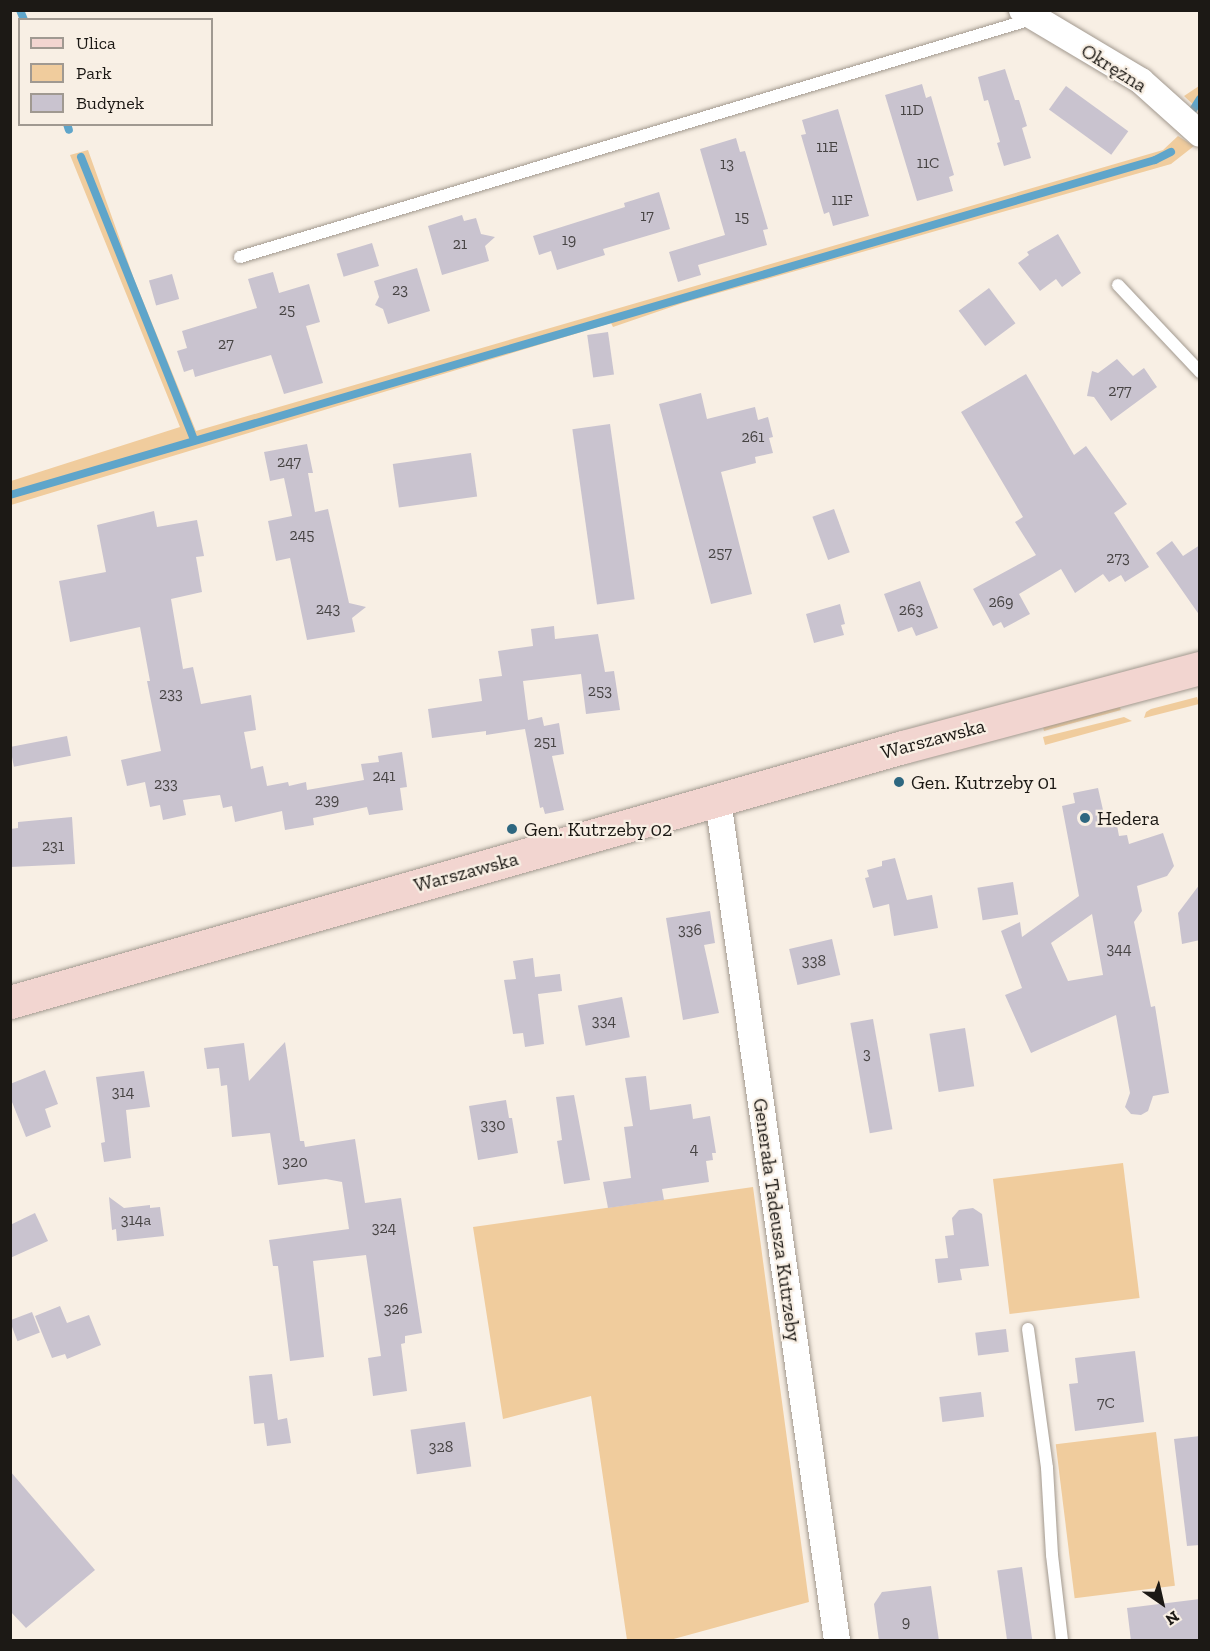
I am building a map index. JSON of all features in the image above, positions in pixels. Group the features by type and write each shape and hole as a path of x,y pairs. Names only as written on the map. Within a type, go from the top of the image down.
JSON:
{"main road":[{"name":"Warszawska","path":"10,1002 915,744 1200,668"}],"street":[{"name":"Okrężna","path":"1028,14 1141,81 1200,134"},
{"name":"Generała Tadeusza Kutrzeby","path":"718,800 837,1641"}],"lane":[{"path":"240,257 1028,14"},
{"path":"1118,285 1200,372"},
{"path":"1028,1329 1047,1468 1052,1555 1062,1641"}],"green space":[{"path":"1199,86 1199,110 1184,96"},
{"path":"1178,136 1194,146 1171,164 683,303 613,327 611,323 11,505 11,481 180,427 70,155 88,150 134,279 196,431 1163,150"},
{"path":"1197,697 1199,704 1144,718 1146,712 1151,709"},
{"path":"1119,706 1121,710 1044,731 1043,727 1048,722"},
{"path":"1124,717 1132,721 1045,745 1043,737"},
{"path":"1123,1163 1140,1298 1010,1314 993,1179"},
{"path":"753,1187 809,1602 670,1640 627,1640 591,1396 503,1419 473,1227"},
{"path":"1156,1432 1175,1586 1075,1598 1056,1444"}],"building":[{"path":"1005,69 1015,100 1019,100 1027,126 1022,128 1031,158 1004,166 988,100 984,101 978,77"},
{"path":"922,84 926,98 931,96 954,175 949,177 953,191 917,201 885,95"},
{"path":"1066,86 1128,131 1111,155 1049,109"},
{"path":"838,109 869,216 833,226 829,212 824,214 801,135 806,134 802,120"},
{"path":"736,138 740,152 745,151 768,229 763,230 767,245 698,265 701,275 678,282 669,252 725,235 700,149"},
{"path":"659,192 670,229 603,249 605,255 557,270 551,251 539,255 533,236 625,207 624,203"},
{"path":"462,215 464,221 476,218 481,234 495,237 485,246 489,261 442,275 428,226"},
{"path":"1058,234 1081,273 1062,287 1056,279 1040,291 1018,263 1029,255 1027,252"},
{"path":"372,243 379,266 344,277 337,254"},
{"path":"417,268 430,311 388,324 383,309 375,305 379,297 374,281"},
{"path":"273,272 279,293 309,284 320,322 306,326 323,383 284,394 271,355 195,377 193,369 184,372 177,351 187,348 182,331 257,308 248,279"},
{"path":"172,274 179,299 156,306 149,281"},
{"path":"989,288 1015,323 985,346 959,311"},
{"path":"608,332 614,375 593,378 587,335"},
{"path":"1117,359 1133,376 1144,368 1157,387 1111,421 1094,397 1087,396 1092,371 1098,373"},
{"path":"1026,374 1074,455 1086,446 1127,504 1114,513 1149,567 1125,582 1121,575 1109,582 1103,574 1075,593 1061,569 1019,594 1030,614 1004,628 1001,622 993,626 973,589 1036,555 1015,522 1023,517 961,412"},
{"path":"701,393 707,419 755,407 758,420 768,417 773,437 769,438 773,453 755,457 756,463 721,472 752,594 711,604 659,404"},
{"path":"610,424 635,599 597,605 572,429"},
{"path":"307,444 313,473 308,473 315,512 328,509 349,603 366,607 352,618 355,632 307,640 290,558 276,561 268,521 292,516 284,478 270,481 264,452"},
{"path":"471,453 477,497 399,508 393,464"},
{"path":"834,509 850,552 828,560 812,517"},
{"path":"154,511 157,527 197,520 204,556 196,557 202,592 171,599 183,669 193,667 201,704 251,695 256,730 244,732 251,769 263,766 267,786 288,782 289,786 306,782 307,790 364,780 361,764 379,762 378,756 402,752 407,787 400,788 403,810 369,815 367,807 313,818 314,825 285,830 282,811 235,822 232,806 223,808 220,795 183,800 186,815 163,820 160,805 150,807 145,782 127,786 121,760 161,751 147,681 150,681 140,627 70,642 59,581 106,572 97,525"},
{"path":"1172,541 1183,556 1200,545 1200,616 1156,553"},
{"path":"920,581 938,628 916,636 912,627 898,632 884,594"},
{"path":"840,604 845,624 841,625 844,635 814,643 806,614"},
{"path":"554,626 555,639 598,634 605,672 614,671 620,710 586,714 581,674 523,681 528,720 542,717 544,726 559,723 564,754 552,756 564,810 545,814 543,807 540,808 525,729 486,735 486,731 432,738 428,709 482,701 479,679 502,676 498,651 533,646 531,629"},
{"path":"67,736 71,756 14,767 10,747"},
{"path":"1098,788 1103,810 1116,820 1119,836 1127,835 1129,844 1163,833 1174,866 1167,876 1137,886 1142,911 1134,922 1151,1007 1155,1006 1169,1093 1153,1096 1148,1111 1141,1115 1131,1114 1125,1107 1130,1093 1116,1015 1031,1053 1005,995 1022,988 1001,931 1020,922 1022,937 1079,896 1062,806 1075,803 1073,793","holes":["1092,914 1103,975 1068,981 1051,943"]},
{"path":"72,817 75,864 10,867 10,829 18,828 18,822"},
{"path":"895,858 907,900 932,895 938,928 894,936 889,904 873,908 865,878 869,877 867,870 882,866 882,861"},
{"path":"1013,882 1018,915 983,920 977,888"},
{"path":"1200,884 1200,940 1182,944 1178,913"},
{"path":"710,911 715,943 704,945 719,1013 683,1020 666,918"},
{"path":"832,939 840,975 797,985 789,949"},
{"path":"533,958 535,977 560,974 562,991 538,994 544,1044 525,1047 523,1033 513,1034 504,980 516,979 513,961"},
{"path":"622,997 630,1037 586,1046 578,1006"},
{"path":"873,1019 892,1129 870,1133 850,1023"},
{"path":"965,1028 974,1086 939,1092 929,1034"},
{"path":"285,1042 300,1141 304,1141 305,1147 355,1139 365,1203 401,1198 422,1333 405,1336 405,1343 401,1344 407,1391 373,1396 368,1358 381,1356 366,1255 313,1261 324,1357 290,1361 278,1266 273,1266 269,1240 349,1229 342,1182 326,1179 278,1185 270,1133 232,1137 227,1085 221,1086 219,1068 207,1069 204,1048 244,1043 249,1081"},
{"path":"45,1070 58,1104 45,1109 51,1127 26,1137 10,1097 10,1084"},
{"path":"144,1071 150,1107 126,1110 131,1158 104,1162 101,1143 105,1142 96,1077"},
{"path":"646,1076 650,1110 691,1104 693,1119 710,1116 716,1153 712,1153 713,1160 706,1161 709,1182 662,1189 664,1200 608,1208 603,1182 631,1178 624,1127 633,1126 625,1078"},
{"path":"574,1095 590,1180 564,1184 557,1141 562,1140 556,1097"},
{"path":"506,1100 509,1118 512,1118 518,1153 478,1160 469,1106"},
{"path":"109,1197 124,1208 150,1205 150,1208 160,1207 164,1236 117,1241 116,1229 112,1230"},
{"path":"973,1208 982,1214 989,1266 960,1269 962,1280 938,1283 935,1259 948,1258 945,1236 954,1235 952,1218 959,1210"},
{"path":"35,1213 48,1241 10,1258 10,1225"},
{"path":"60,1306 67,1323 89,1315 101,1345 67,1359 65,1354 52,1358 35,1316"},
{"path":"32,1312 40,1333 17,1341 10,1320"},
{"path":"1006,1329 1009,1352 978,1356 975,1333"},
{"path":"1135,1351 1144,1422 1075,1431 1069,1384 1078,1383 1075,1358"},
{"path":"272,1374 278,1420 287,1418 291,1443 267,1446 264,1423 254,1424 249,1376"},
{"path":"981,1392 984,1417 942,1422 939,1397"},
{"path":"465,1422 471,1467 417,1474 411,1430"},
{"path":"1200,1436 1200,1545 1187,1546 1174,1439"},
{"path":"10,1471 95,1570 26,1628 10,1611"},
{"path":"1022,1567 1032,1640 1007,1640 997,1570"},
{"path":"931,1586 939,1641 879,1641 874,1604 882,1592"},
{"path":"1200,1599 1200,1641 1131,1641 1127,1608"}],"waterway":[{"path":"20,10 23,18"},
{"path":"1193,110 1200,99"},
{"path":"68,126 69,130"},
{"path":"10,495 1155,160 1171,152"},
{"path":"81,157 194,440"}],"place":[{"name":"Gen. Kutrzeby 01","path":"899,782"},
{"name":"Hedera","path":"1085,818"},
{"name":"Gen. Kutrzeby 02","path":"512,829"}]}
